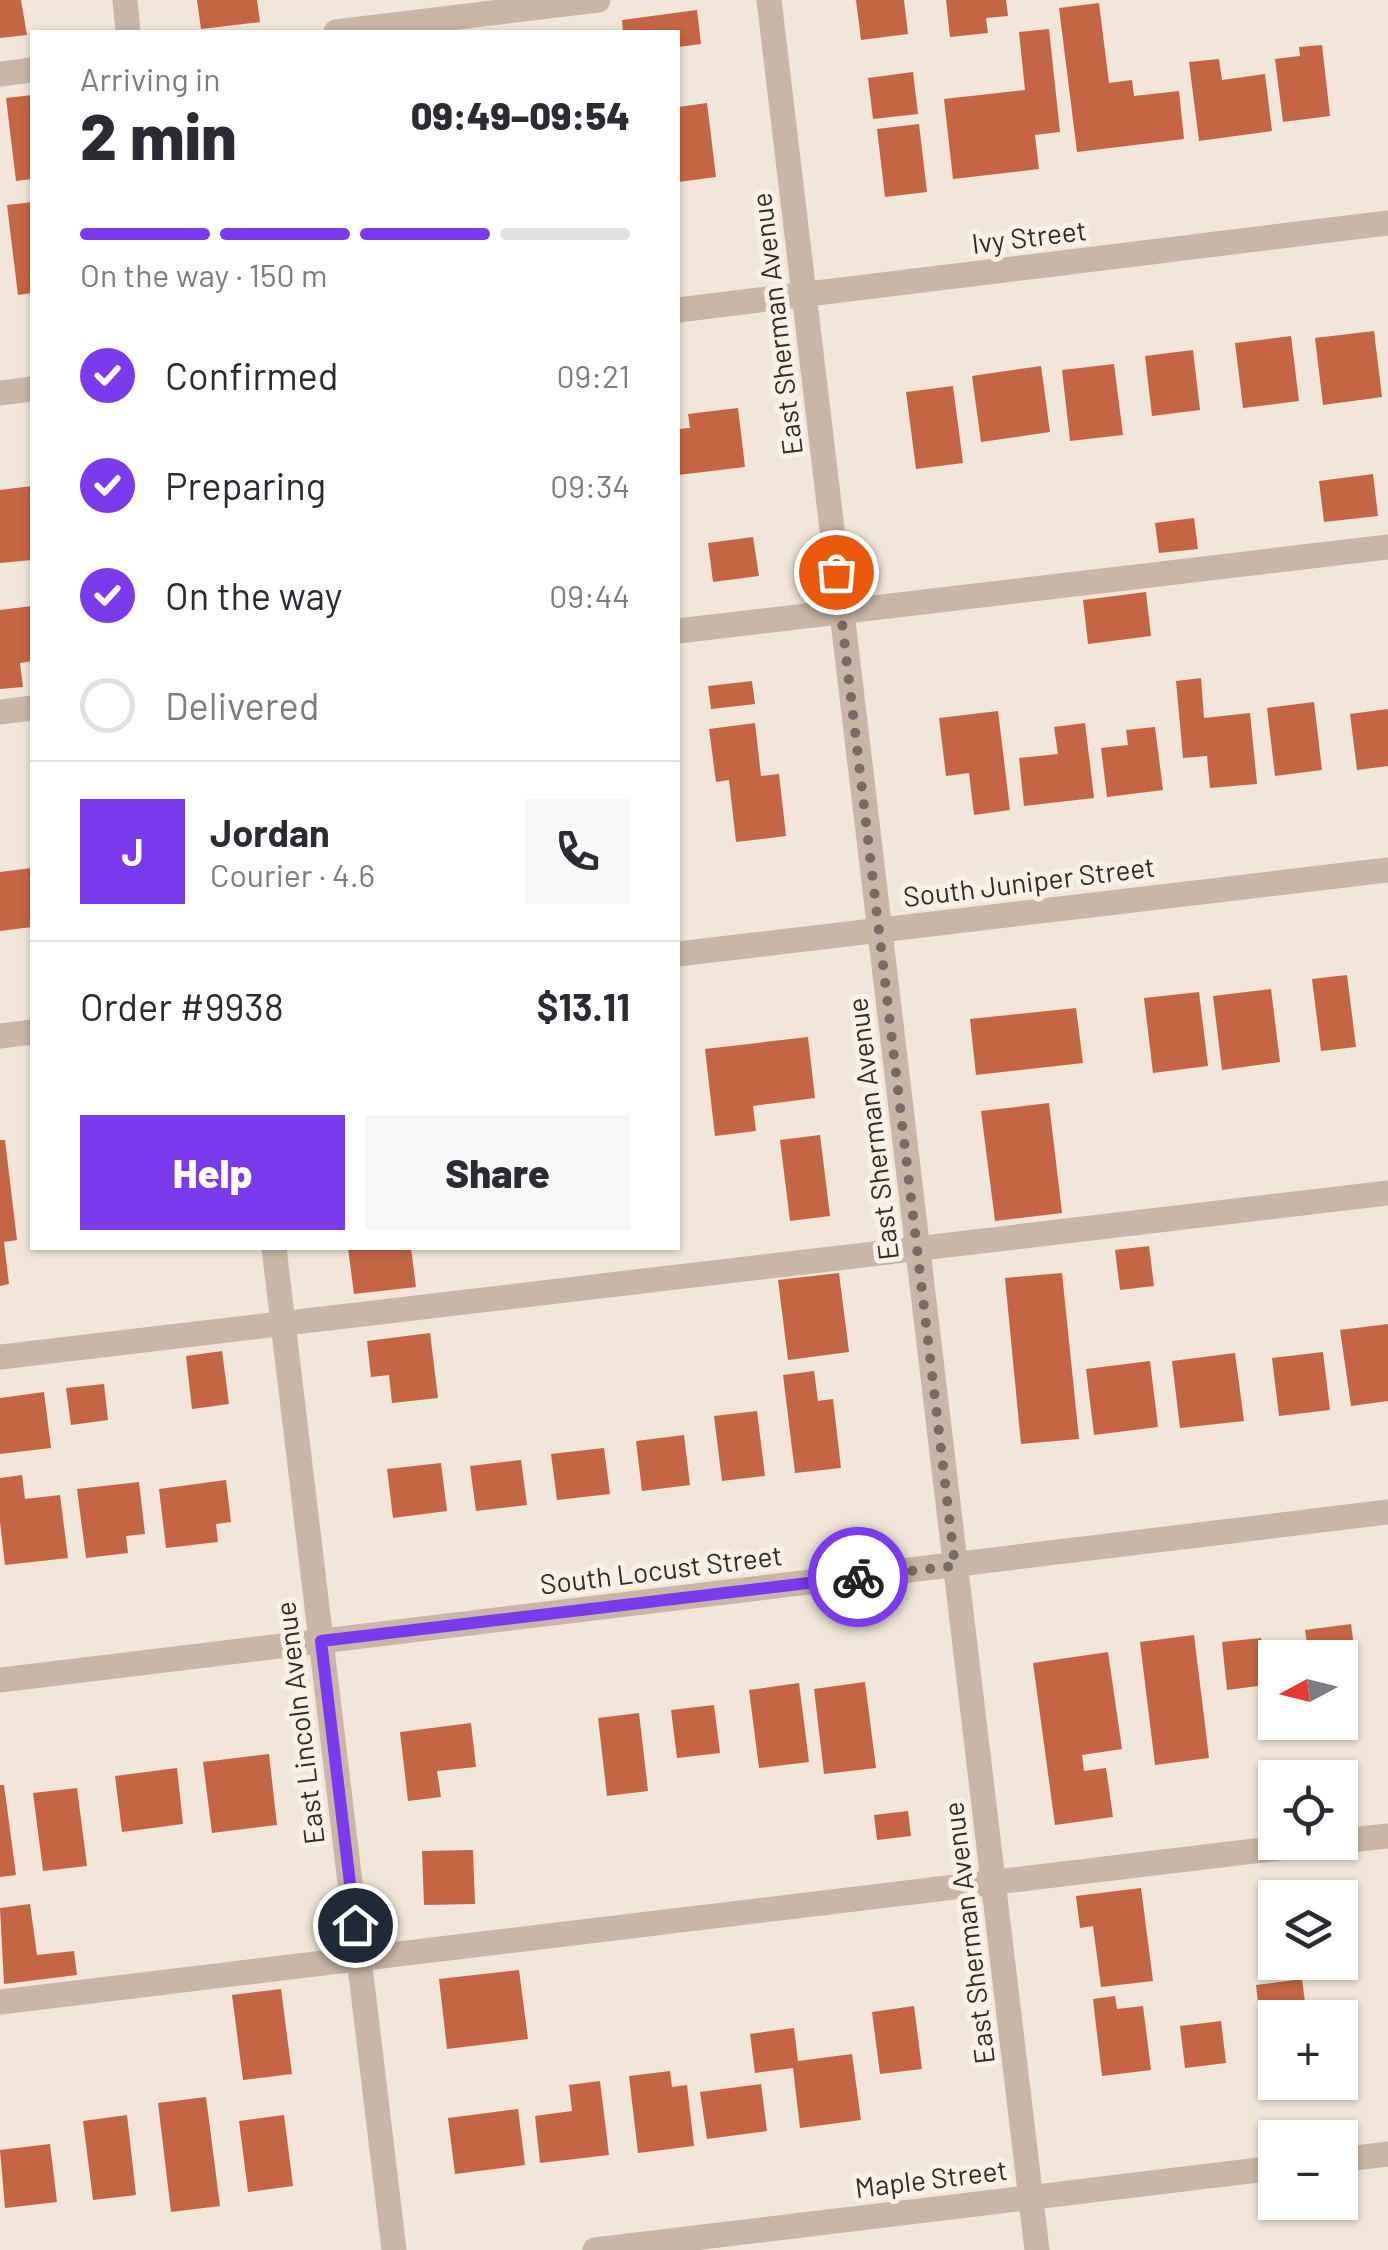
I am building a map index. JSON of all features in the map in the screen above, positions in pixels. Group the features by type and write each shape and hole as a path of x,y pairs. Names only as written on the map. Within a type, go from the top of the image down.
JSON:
{"street":[{"path":"125,0 128,30"},
{"path":"352,30 598,0"},
{"name":"East Sherman Avenue","path":"768,0 1038,2250"},
{"path":"0,74 30,70"},
{"name":"Ivy Street","path":"680,310 1388,223"},
{"path":"0,393 30,389"},
{"path":"680,631 1388,546"},
{"path":"0,712 30,708"},
{"name":"South Juniper Street","path":"680,954 1388,870"},
{"path":"0,1036 30,1032"},
{"path":"0,1357 1388,1193"},
{"name":"East Lincoln Avenue","path":"274,1250 394,2250"},
{"name":"South Locust Street","path":"0,1680 1388,1512"},
{"path":"1358,1839 1388,1836"},
{"path":"0,2002 1258,1850"},
{"path":"1358,2158 1388,2154"},
{"name":"Maple Street","path":"595,2250 1258,2170"}],"building":[{"path":"0,0 21,0 27,35 0,38"},
{"path":"197,0 257,0 260,22 201,29"},
{"path":"856,0 904,0 908,34 861,40"},
{"path":"946,0 1006,0 1008,16 986,18 988,33 950,37"},
{"path":"1099,3 1109,83 1132,80 1134,96 1179,91 1184,139 1077,152 1059,8"},
{"path":"697,10 701,44 680,47 680,30 623,30 622,20"},
{"path":"1049,29 1060,132 1035,135 1039,169 953,179 944,99 1025,90 1019,32"},
{"path":"1322,45 1330,116 1283,122 1275,59 1300,56 1299,47"},
{"path":"1219,59 1222,80 1265,74 1272,131 1199,141 1189,62"},
{"path":"913,72 918,114 873,119 868,78"},
{"path":"30,95 30,179 16,181 6,98"},
{"path":"707,103 716,177 680,182 680,107"},
{"path":"919,124 927,192 885,197 877,129"},
{"path":"30,202 30,293 18,295 7,205"},
{"path":"1374,331 1382,397 1323,405 1315,338"},
{"path":"1291,336 1299,401 1243,408 1235,343"},
{"path":"1193,350 1200,410 1152,416 1145,356"},
{"path":"1114,364 1123,435 1070,441 1062,370"},
{"path":"1041,366 1050,432 981,442 972,376"},
{"path":"953,386 963,463 916,469 906,392"},
{"path":"738,408 745,467 680,475 680,429 690,428 688,414"},
{"path":"1373,474 1378,516 1324,522 1319,481"},
{"path":"30,486 30,560 0,563 0,490"},
{"path":"1194,518 1198,549 1159,553 1155,523"},
{"path":"753,537 759,576 713,582 708,543"},
{"path":"1146,592 1151,636 1088,644 1083,600"},
{"path":"30,606 30,661 20,663 23,687 0,689 0,610"},
{"path":"1201,678 1204,718 1250,713 1257,784 1210,788 1207,756 1183,758 1176,681"},
{"path":"752,681 755,704 711,709 708,686"},
{"path":"1314,702 1322,770 1275,776 1267,708"},
{"path":"1388,709 1388,766 1357,770 1350,714"},
{"path":"998,711 1010,810 974,815 969,773 946,776 939,718"},
{"path":"755,723 761,776 779,774 786,836 736,842 729,780 716,782 709,729"},
{"path":"1085,723 1094,798 1024,806 1019,758 1058,754 1054,727"},
{"path":"1155,727 1163,790 1107,797 1101,748 1128,745 1126,730"},
{"path":"30,868 30,927 0,931 0,872"},
{"path":"1347,975 1356,1047 1321,1051 1312,979"},
{"path":"1271,989 1280,1062 1222,1070 1213,996"},
{"path":"1199,992 1208,1066 1153,1073 1144,998"},
{"path":"1076,1008 1083,1063 976,1075 970,1019"},
{"path":"808,1037 815,1098 753,1106 756,1131 715,1136 705,1049"},
{"path":"1049,1103 1062,1213 995,1221 981,1111"},
{"path":"820,1135 830,1216 790,1221 780,1140"},
{"path":"0,1140 5,1140 17,1240 4,1242 9,1284 0,1286"},
{"path":"1149,1246 1154,1286 1120,1290 1115,1250"},
{"path":"348,1250 411,1250 416,1287 354,1294"},
{"path":"839,1273 849,1352 788,1360 778,1280"},
{"path":"1062,1273 1079,1439 1021,1444 1005,1278"},
{"path":"1388,1324 1388,1401 1351,1406 1340,1330"},
{"path":"430,1333 438,1398 392,1403 389,1375 371,1377 367,1341"},
{"path":"222,1351 229,1404 192,1409 186,1356"},
{"path":"1323,1352 1330,1410 1279,1416 1272,1358"},
{"path":"1235,1353 1244,1421 1180,1428 1172,1361"},
{"path":"1150,1361 1158,1427 1094,1435 1086,1369"},
{"path":"814,1371 818,1401 833,1399 841,1468 795,1473 783,1375"},
{"path":"104,1384 108,1420 71,1425 66,1388"},
{"path":"44,1392 51,1448 0,1454 0,1398"},
{"path":"757,1411 765,1476 722,1481 714,1416"},
{"path":"684,1435 690,1485 642,1491 636,1441"},
{"path":"604,1448 610,1494 557,1500 551,1454"},
{"path":"521,1460 527,1505 476,1511 470,1466"},
{"path":"441,1463 447,1511 393,1518 387,1469"},
{"path":"22,1475 25,1499 60,1495 68,1558 5,1565 0,1478"},
{"path":"226,1480 231,1522 216,1524 218,1542 166,1548 159,1489"},
{"path":"139,1482 145,1534 126,1536 128,1553 86,1558 77,1489"},
{"path":"1351,1624 1353,1640 1306,1640 1305,1630"},
{"path":"1194,1635 1209,1758 1155,1765 1140,1642"},
{"path":"1261,1638 1258,1686 1227,1690 1222,1642"},
{"path":"1108,1652 1122,1749 1082,1755 1084,1771 1106,1768 1113,1817 1055,1825 1033,1663"},
{"path":"865,1682 876,1768 824,1774 814,1689"},
{"path":"799,1683 809,1762 759,1768 749,1690"},
{"path":"714,1705 720,1753 677,1758 671,1710"},
{"path":"639,1713 648,1791 607,1796 598,1718"},
{"path":"471,1723 476,1767 437,1771 441,1797 408,1801 400,1732"},
{"path":"269,1754 277,1825 212,1833 203,1762"},
{"path":"177,1768 183,1824 122,1832 115,1776"},
{"path":"0,1785 4,1785 16,1875 0,1877"},
{"path":"77,1788 87,1866 43,1871 33,1793"},
{"path":"908,1811 911,1836 877,1840 874,1815"},
{"path":"473,1850 475,1904 424,1905 422,1851"},
{"path":"1141,1888 1153,1981 1101,1987 1093,1926 1080,1928 1076,1896"},
{"path":"30,1904 37,1955 74,1951 77,1975 4,1984 0,1908"},
{"path":"519,1970 528,2039 447,2049 439,1979"},
{"path":"1302,1980 1305,2000 1258,2003 1256,1985"},
{"path":"281,1989 292,2074 243,2080 232,1995"},
{"path":"1115,1996 1117,2009 1143,2006 1151,2070 1102,2076 1093,1999"},
{"path":"914,2006 922,2069 880,2074 872,2012"},
{"path":"1221,2021 1226,2063 1185,2068 1180,2026"},
{"path":"794,2028 798,2061 852,2054 861,2120 800,2128 793,2068 755,2073 750,2034"},
{"path":"670,2071 672,2087 687,2085 694,2146 638,2153 629,2076"},
{"path":"600,2081 609,2155 540,2163 535,2116 572,2111 569,2085"},
{"path":"761,2084 767,2131 707,2139 700,2092"},
{"path":"206,2097 220,2206 171,2212 158,2103"},
{"path":"518,2109 525,2165 455,2174 448,2118"},
{"path":"127,2115 136,2195 93,2200 83,2121"},
{"path":"284,2115 293,2186 248,2192 239,2121"},
{"path":"50,2144 57,2202 5,2208 0,2150"}],"way so far":[{"path":"836,572 955,1566 858,1577"}],"route":[{"path":"355,1925 321,1641 858,1577"}]}
